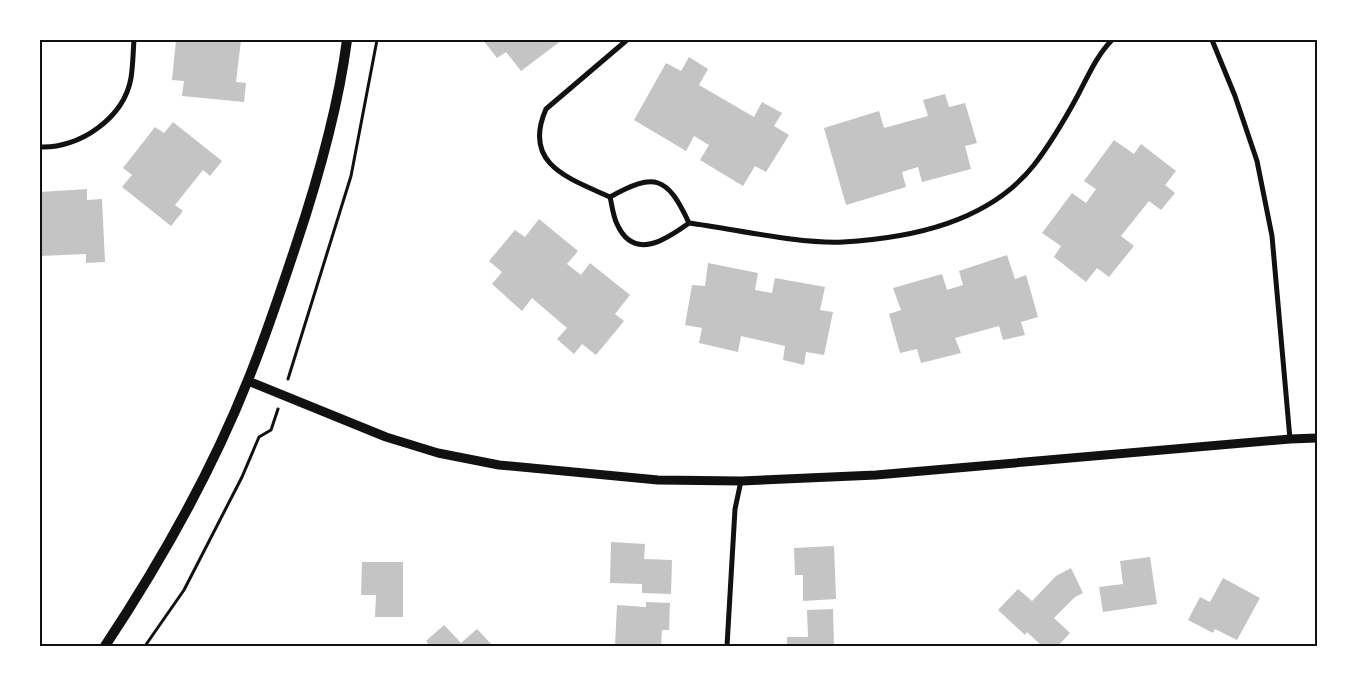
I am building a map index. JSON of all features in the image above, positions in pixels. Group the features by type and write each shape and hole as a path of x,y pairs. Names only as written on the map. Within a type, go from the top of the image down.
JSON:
{"main road":[{"path":"105,646 159,558 210,465 248,381 276,306 318,172 344,63 347,40"}],"street":[{"path":"40,147 51,148 81,138 103,124 121,106 131,80 134,40"},
{"path":"610,197 567,178 552,167 543,156 539,140 539,124 546,108 560,94 627,40"},
{"path":"610,197 617,224 625,236 638,244 652,244 667,239 689,222 794,238 842,242 904,234 958,221 999,199 1032,167 1060,128 1093,67 1112,40"},
{"path":"1212,40 1235,96 1257,161 1272,236 1290,439"},
{"path":"610,197 634,183 657,182 668,188 676,196 689,222"},
{"path":"248,381 386,437 438,453 499,465 658,480 741,482 876,475 1317,438"},
{"path":"727,646 735,509 741,482"}],"path":[{"path":"145,646 184,590 242,477 260,437 271,430 351,176 377,40"}],"building":[{"path":"176,40 241,40 236,82 246,83 244,102 182,96 184,81 172,80"},
{"path":"483,40 562,40 521,71 506,52 497,58"},
{"path":"689,57 708,69 699,85 754,117 762,102 782,113 774,126 789,135 766,172 755,166 743,186 700,160 709,145 694,136 686,151 634,120 666,63 681,71"},
{"path":"945,94 949,107 965,103 977,143 965,146 971,169 922,182 918,167 902,172 906,187 846,205 824,128 879,111 884,128 928,116 923,100"},
{"path":"173,122 222,161 210,176 203,170 175,205 183,211 171,226 122,187 132,175 123,168 155,127 164,133"},
{"path":"1114,140 1134,154 1141,144 1176,171 1165,185 1175,193 1161,210 1149,201 1121,236 1134,246 1109,277 1097,268 1086,282 1054,257 1061,246 1042,233 1072,193 1086,203 1096,189 1084,181"},
{"path":"87,189 87,200 102,199 105,262 86,263 86,254 40,256 40,192"},
{"path":"539,219 578,251 567,264 581,275 590,263 630,295 615,314 624,321 596,355 582,344 574,354 557,339 567,328 532,298 522,311 492,284 502,272 489,261 515,230 525,237"},
{"path":"1007,255 1015,279 1026,275 1038,317 1021,322 1025,335 1003,340 999,326 955,338 961,353 921,363 917,349 900,353 889,314 901,310 893,288 942,274 947,290 963,285 959,271"},
{"path":"708,263 758,273 755,290 772,293 775,278 825,287 820,310 833,312 824,355 806,352 804,365 783,360 785,346 741,336 738,352 699,343 702,328 685,325 692,285 705,286"},
{"path":"611,542 645,544 644,559 672,560 671,594 642,593 642,584 610,583"},
{"path":"834,546 836,599 803,601 803,575 795,575 794,548"},
{"path":"1150,557 1157,604 1103,612 1099,587 1123,584 1120,561"},
{"path":"362,562 403,562 403,617 375,617 376,595 361,595"},
{"path":"1071,568 1083,593 1075,597 1054,618 1070,633 1058,646 1042,646 1027,632 1025,635 998,610 1018,589 1032,601 1056,576"},
{"path":"1223,578 1260,598 1237,640 1215,629 1213,633 1188,620 1200,597 1210,602"},
{"path":"646,602 670,603 669,630 662,630 661,646 615,645 617,605 646,607"},
{"path":"833,609 834,646 787,646 787,637 808,637 807,610"},
{"path":"444,625 461,643 477,629 493,646 430,646 426,641"}]}
